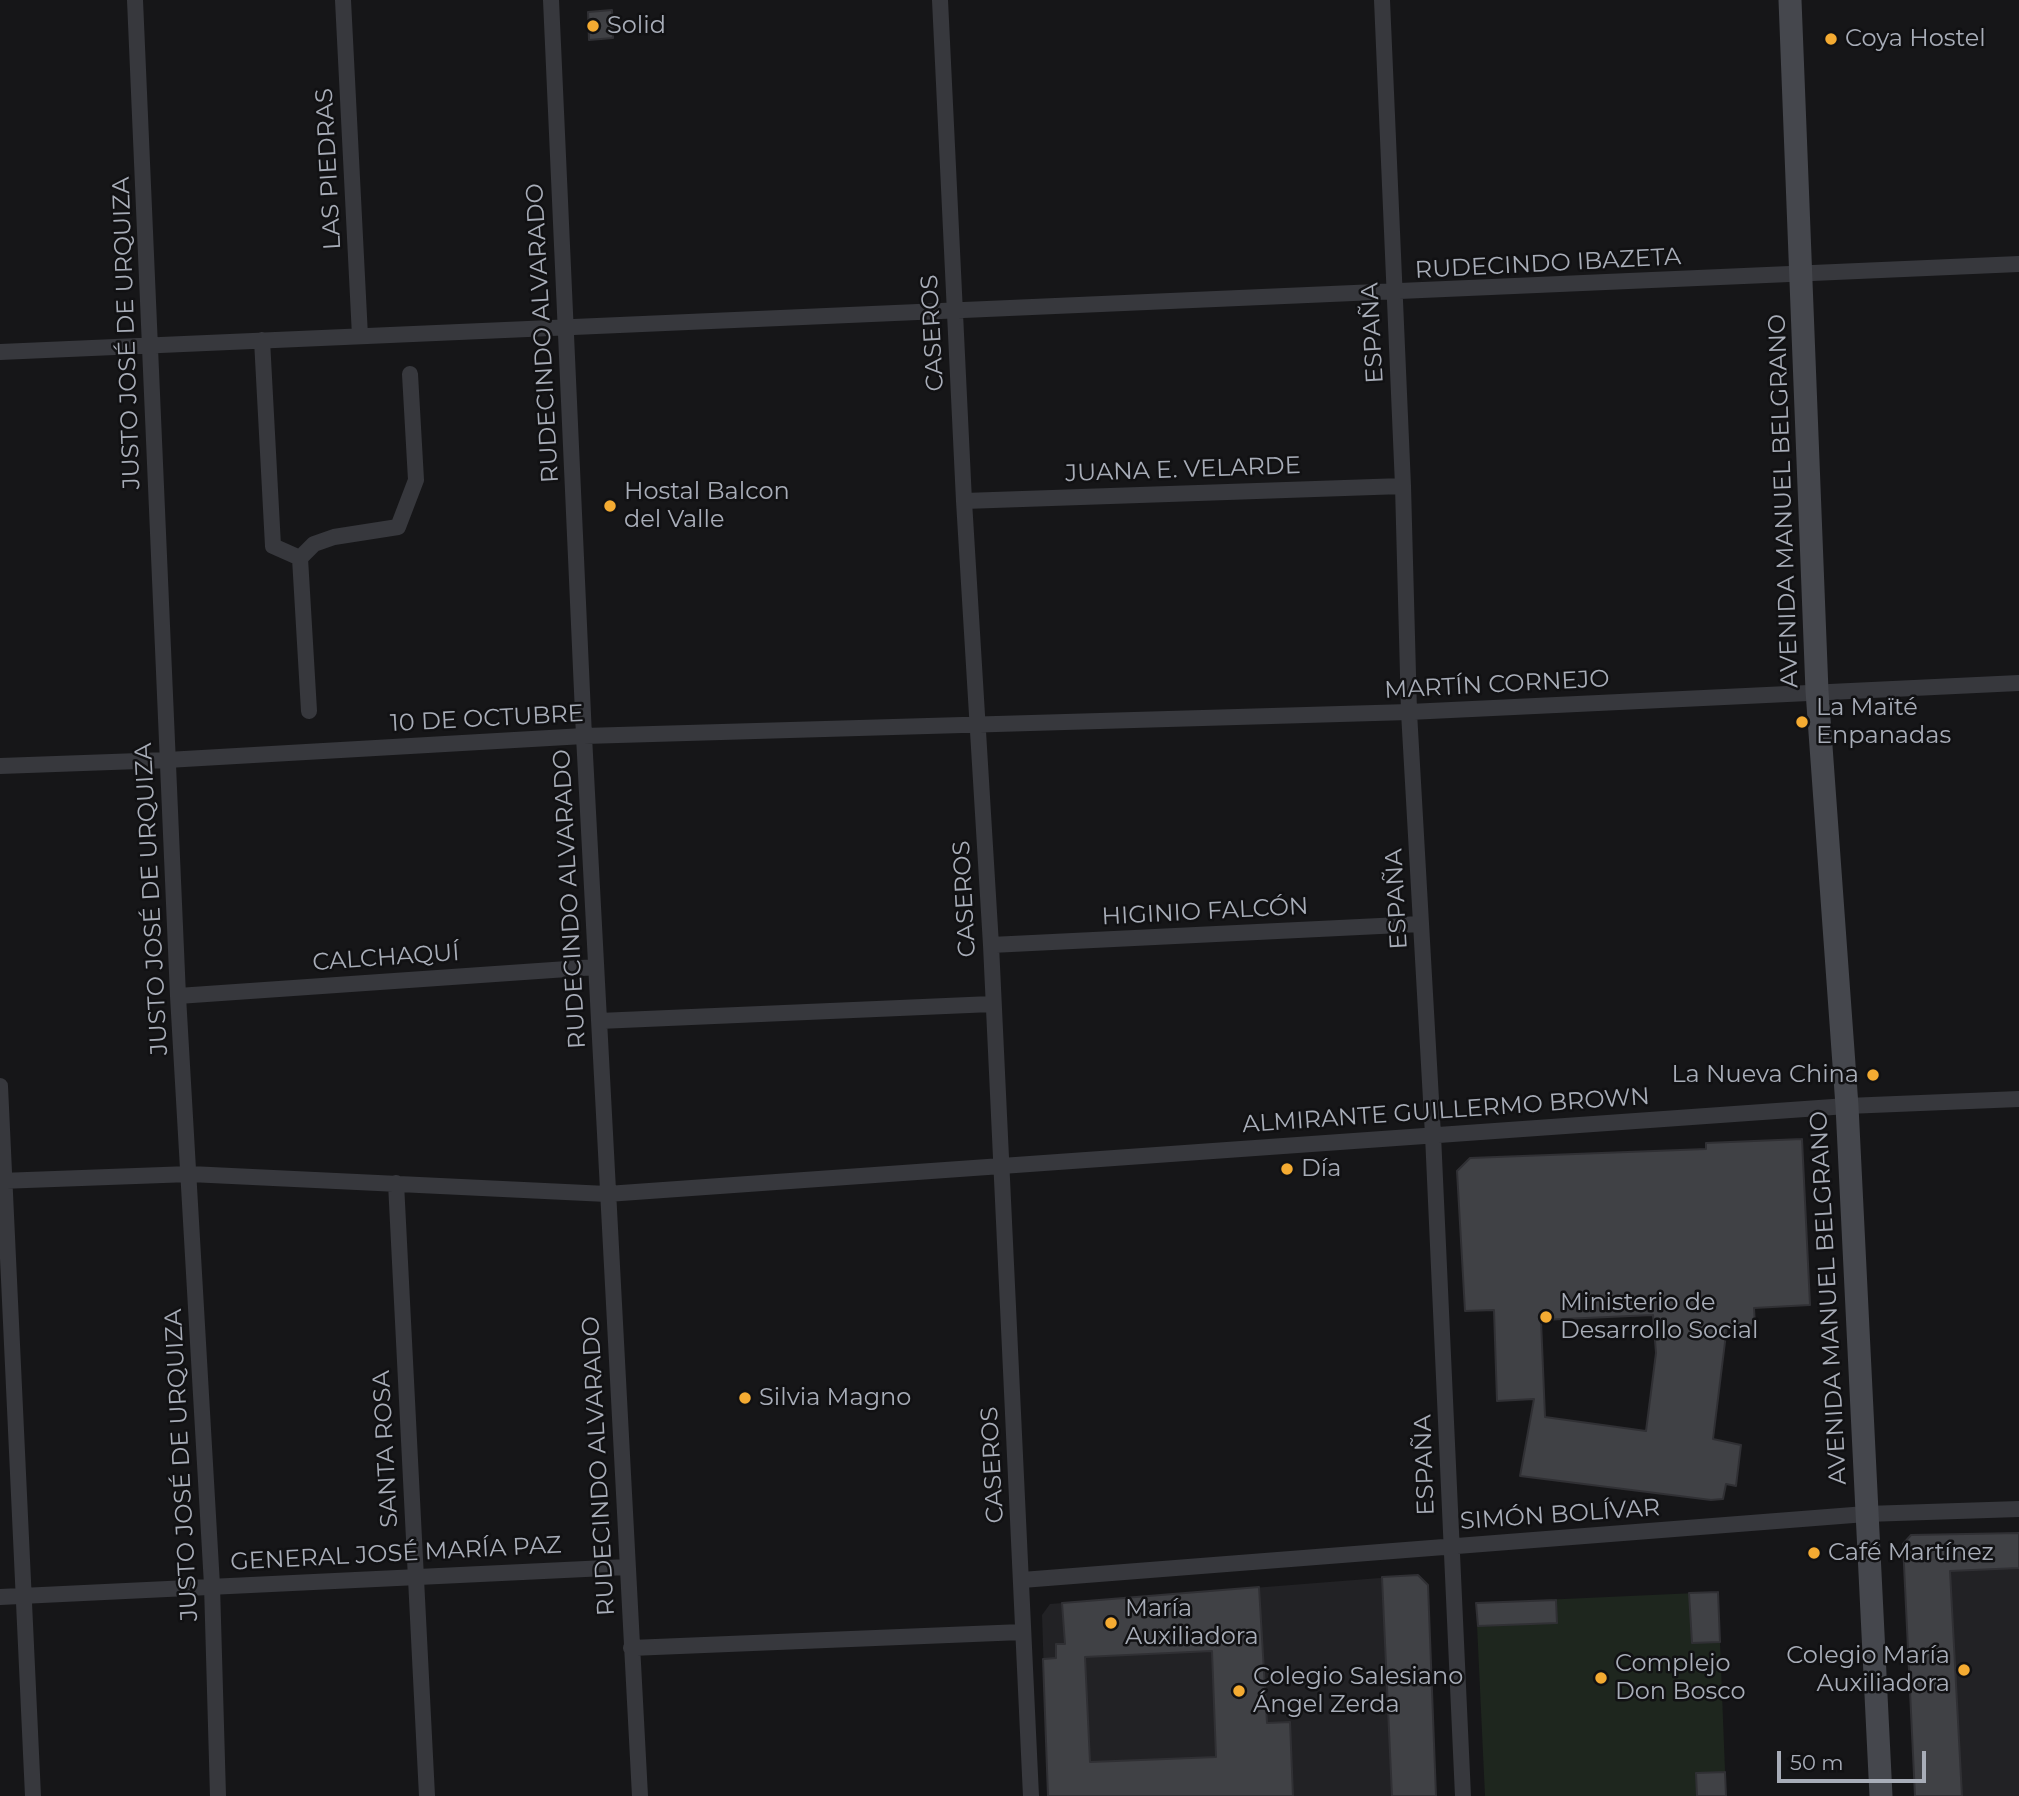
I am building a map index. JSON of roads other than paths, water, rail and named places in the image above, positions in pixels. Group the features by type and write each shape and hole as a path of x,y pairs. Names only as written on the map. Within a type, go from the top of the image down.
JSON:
{"main road":[{"name":"AVENIDA MANUEL BELGRANO","path":"1790,0 1817,691 1847,1106 1881,1796"}],"street":[{"name":"JUSTO JOSÉ DE URQUIZA","path":"135,0 178,996 212,1585 218,1796"},
{"name":"LAS PIEDRAS","path":"343,0 360,336"},
{"name":"RUDECINDO ALVARADO","path":"551,0 584,736 640,1796"},
{"name":"CASEROS","path":"940,0 964,501 991,945 1031,1796"},
{"name":"ESPAÑA","path":"1382,0 1403,486 1409,712 1433,1135 1462,1796"},
{"name":"RUDECINDO IBAZETA","path":"0,352 565,326 1394,294 2019,264"},
{"path":"262,340 273,546 300,558"},
{"path":"309,711 300,558 314,544 334,537 398,527 416,480 410,374"},
{"name":"JUANA E. VELARDE","path":"964,501 1403,486"},
{"name":"MARTÍN CORNEJO","path":"977,722 1409,712 2019,683"},
{"name":"10 DE OCTUBRE","path":"0,766 167,760 584,736 977,722"},
{"name":"HIGINIO FALCÓN","path":"991,945 1422,924"},
{"name":"CALCHAQUÍ","path":"178,996 596,967"},
{"path":"599,1021 992,1004"},
{"path":"0,1086 2,1181 33,1796"},
{"name":"ALMIRANTE GUILLERMO BROWN","path":"2,1181 190,1174 607,1194 1847,1106 2019,1099"},
{"name":"SANTA ROSA","path":"396,1184 427,1796"},
{"name":"SIMÓN BOLÍVAR","path":"1022,1580 1866,1514 2019,1509"},
{"name":"GENERAL JOSÉ MARÍA PAZ","path":"0,1597 415,1575 627,1567"},
{"path":"631,1648 1022,1632"}],"place":[{"name":"Solid","path":"593,26"},
{"name":"Coya Hostel","path":"1831,39"},
{"name":"Hostal Balcon del Valle","path":"610,506"},
{"name":"La Maïté Enpanadas","path":"1802,722"},
{"name":"La Nueva China","path":"1873,1075"},
{"name":"Día","path":"1287,1169"},
{"name":"Ministerio de Desarrollo Social","path":"1546,1317"},
{"name":"Silvia Magno","path":"745,1398"},
{"name":"Café Martínez","path":"1814,1553"},
{"name":"María Auxiliadora","path":"1111,1623"},
{"name":"Colegio María Auxiliadora","path":"1964,1670"},
{"name":"Complejo Don Bosco","path":"1601,1678"},
{"name":"Colegio Salesiano Ángel Zerda","path":"1239,1691"}]}
